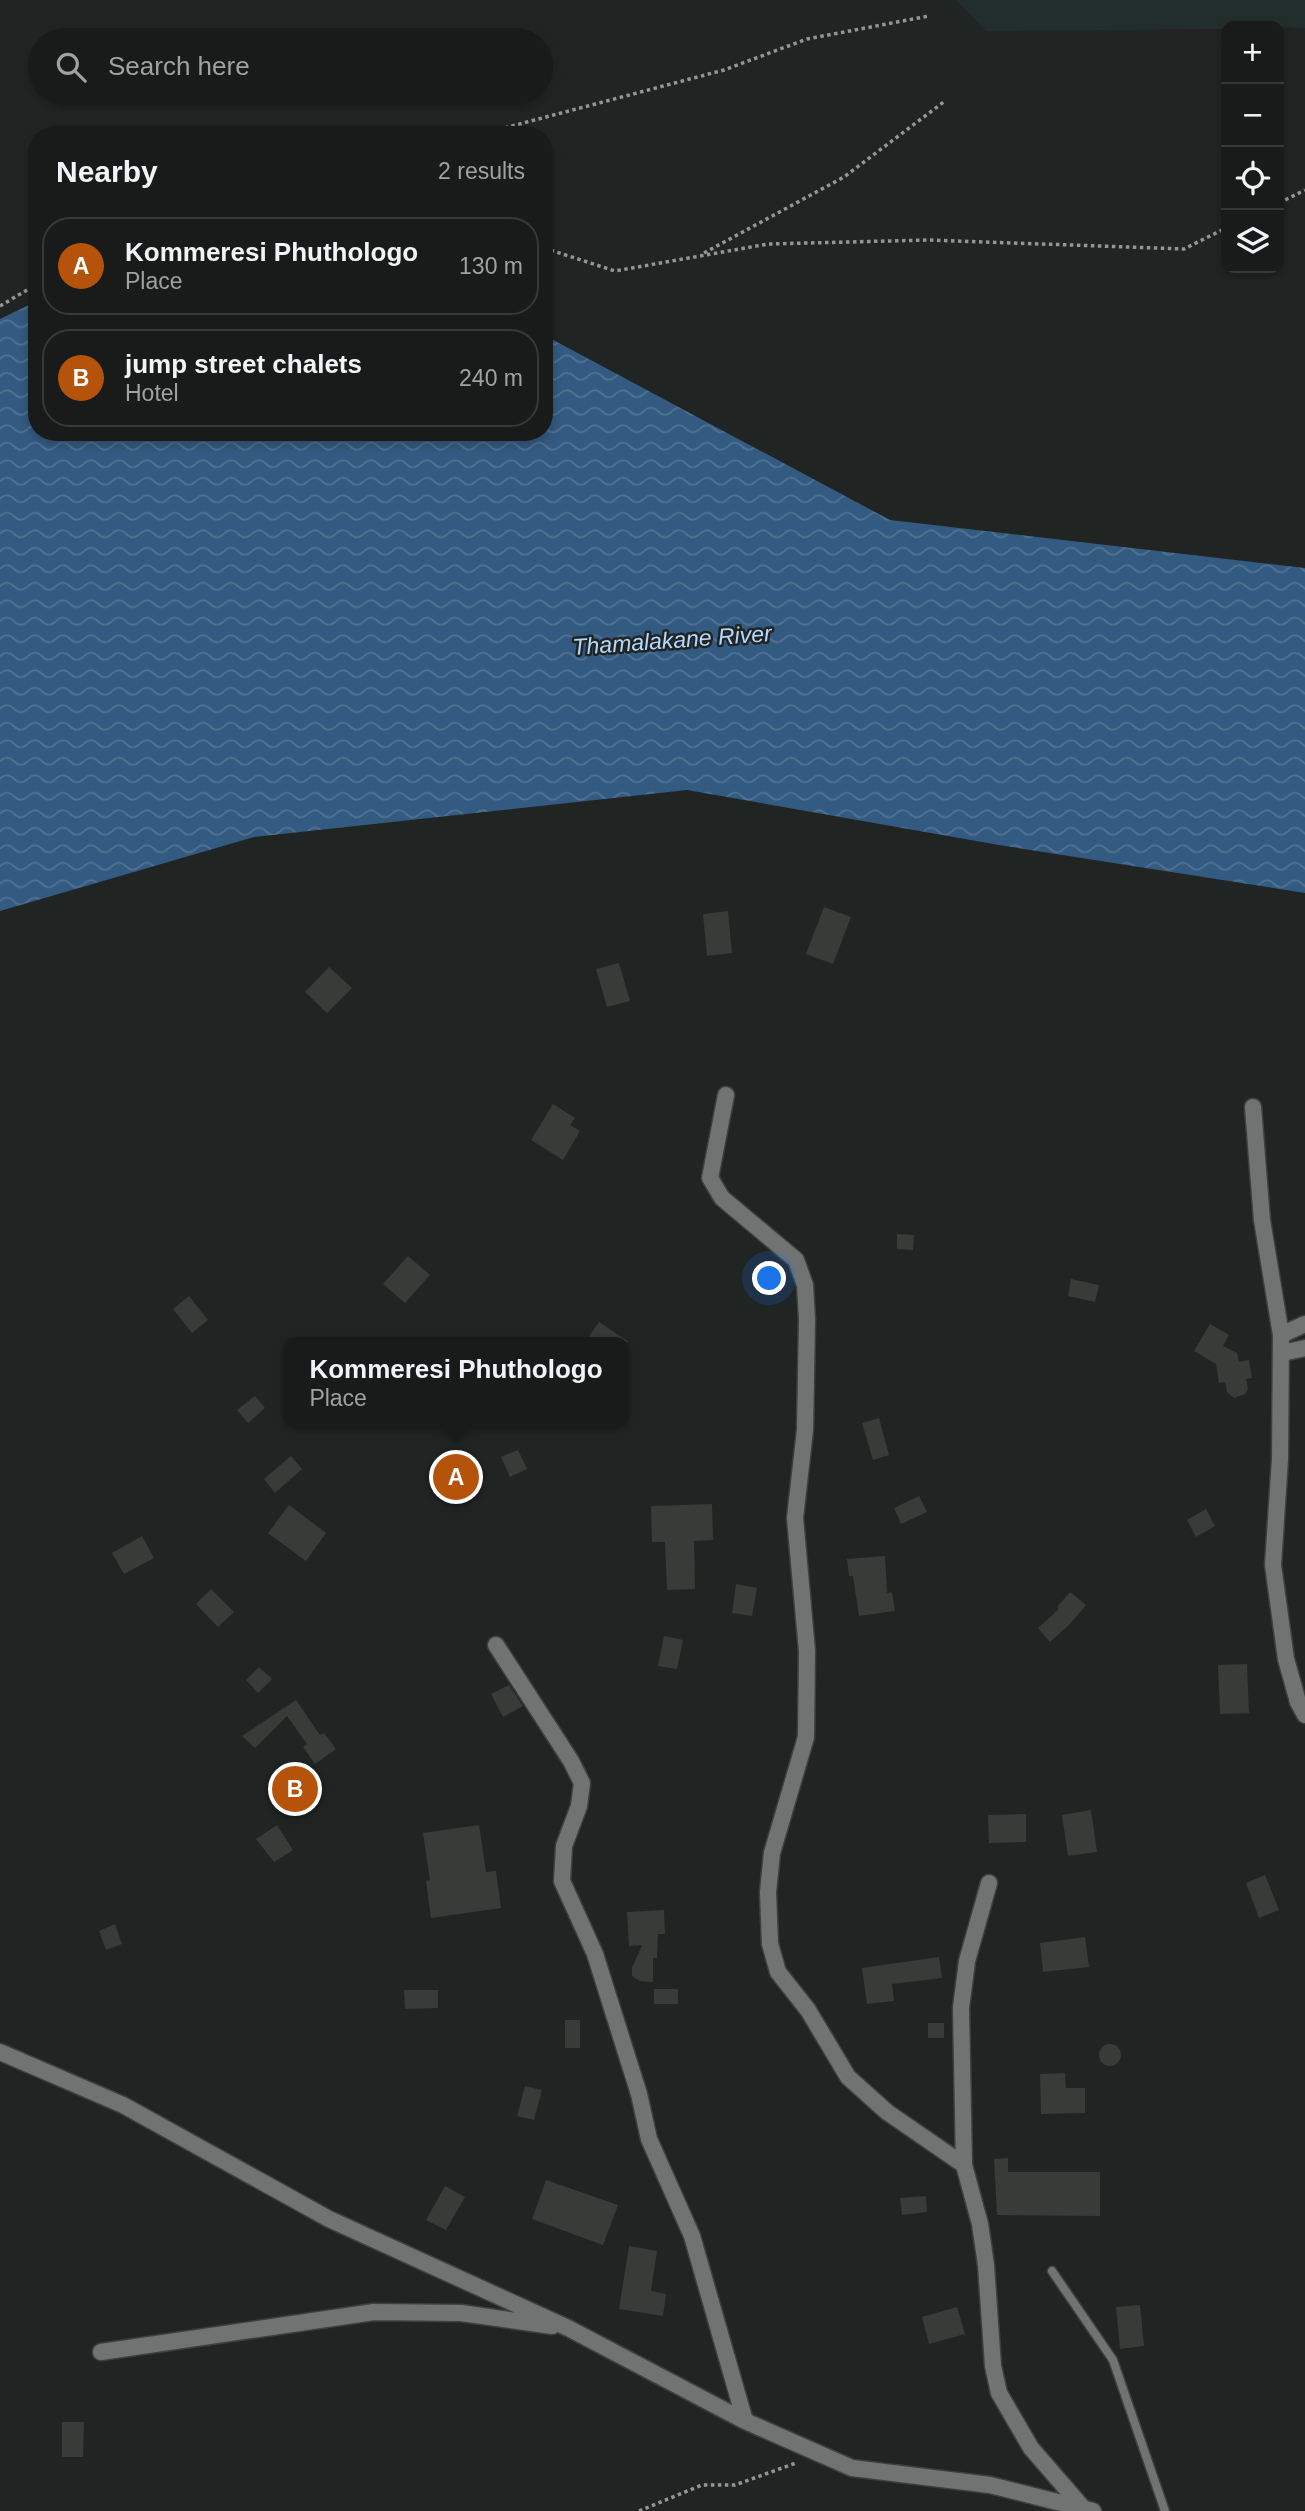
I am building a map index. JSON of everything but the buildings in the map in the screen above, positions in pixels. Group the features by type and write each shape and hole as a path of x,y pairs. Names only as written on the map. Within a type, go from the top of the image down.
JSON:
{"street":[{"path":"726,1095 709,1178 722,1198 796,1260 805,1285 807,1319 805,1430 795,1518 807,1651 806,1737 772,1853 768,1892 770,1944 778,1972 808,2010 848,2077 887,2112 964,2165"},
{"path":"1253,1107 1262,1220 1282,1335 1280,1459 1273,1565 1286,1659 1298,1702 1305,1715"},
{"path":"1282,1335 1305,1324"},
{"path":"1282,1353 1305,1348"},
{"path":"496,1645 571,1761 582,1783 579,1807 564,1846 562,1881 595,1954 639,2094 649,2139 692,2236 745,2421"},
{"path":"989,1882 967,1961 961,2008 964,2165 980,2224 986,2264 993,2366 999,2393 1031,2448 1088,2509"},
{"path":"0,2052 123,2105 329,2220 568,2328 745,2421 852,2468 990,2485 1088,2509"},
{"path":"101,2352 374,2312 461,2314 568,2328"}],"lane":[{"path":"1052,2271 1114,2360 1165,2511"}],"path":[{"path":"512,126 724,70 807,39 929,16"},
{"path":"699,256 844,177 945,101"},
{"path":"1284,200 1305,190"},
{"path":"553,251 615,271 768,244 928,240 1184,249 1221,230"},
{"path":"0,306 28,289"},
{"path":"639,2511 702,2485 735,2485 807,2459"}],"shaded area":[{"path":"956,0 1305,0 1305,28 1284,27 1284,21 1221,21 1221,29 986,31"}],"water":[{"name":"Thamalakane River","path":"28,305 28,441 553,441 553,340 890,520 1305,568 1305,893 999,845 687,790 254,837 0,911 0,319"}],"place":[{"name":"Kommeresi Phuthologo","path":"456,1477"},
{"name":"jump street chalets","path":"295,1789"}]}
